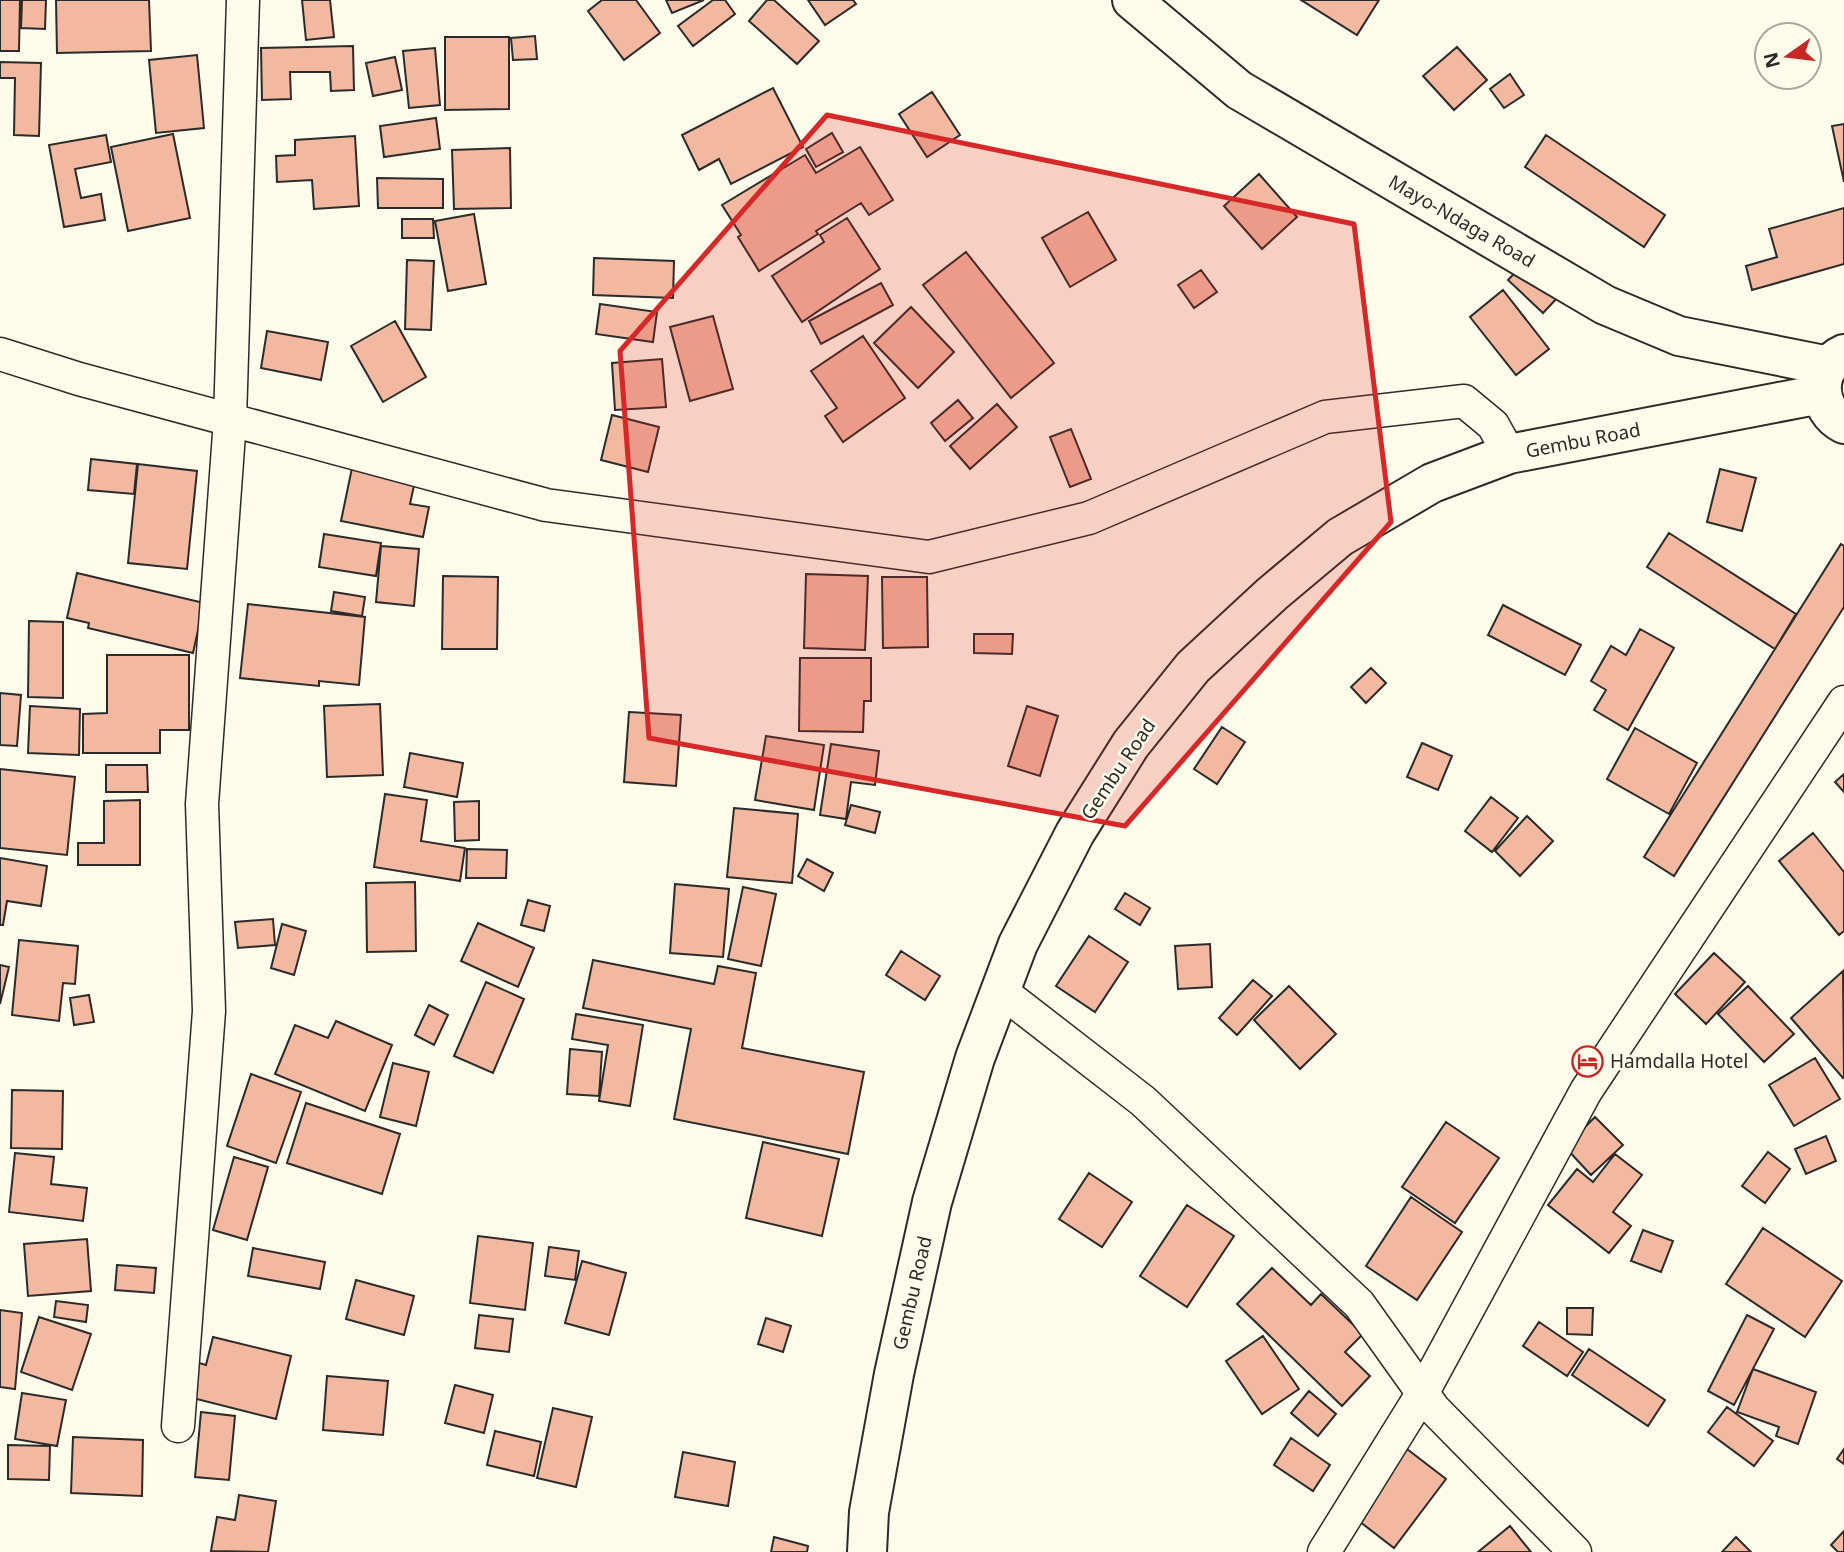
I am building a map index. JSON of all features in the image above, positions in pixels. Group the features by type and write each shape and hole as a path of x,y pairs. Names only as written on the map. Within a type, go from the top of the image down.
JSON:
{"main road":[{"name":"Mayo-Ndaga Road","path":"1132,0 1240,90 1605,305 1679,336 1831,371"},
{"path":"1831,371 1831,416 1844,424"},
{"name":"Gembu Road","path":"867,1552 869,1512 894,1374 932,1202 975,1058 1018,944 1075,833 1131,744 1193,667 1272,594 1340,537 1432,483 1509,454 1831,371"}],"street":[{"path":"178,1426 209,1011 202,804 229,420 243,0"},
{"path":"0,354 79,379 546,505 929,557 1089,518 1325,417 1464,401 1493,425 1509,454"},
{"path":"1324,1552 1422,1394 1586,1091 1844,702"},
{"path":"1001,991 1143,1101 1359,1304 1434,1409 1575,1552"}],"highlighted area":[{"path":"827,115 1354,224 1391,522 1125,826 649,738 620,351"}],"building":[{"path":"0,0 20,0 19,51 0,51"},
{"path":"22,0 46,0 45,29 21,28"},
{"path":"56,0 149,0 151,51 57,53"},
{"path":"302,0 330,0 334,37 306,40"},
{"path":"602,0 636,0 660,33 624,60 588,11"},
{"path":"666,0 704,0 672,13"},
{"path":"713,0 725,0 735,14 693,46 678,26"},
{"path":"767,0 774,0 819,41 797,64 749,21"},
{"path":"808,0 853,0 856,4 825,25"},
{"path":"1301,0 1379,0 1357,35"},
{"path":"535,36 537,59 513,60 511,38"},
{"path":"445,37 509,37 509,109 445,110"},
{"path":"353,46 354,90 331,91 330,72 290,72 291,99 262,100 261,48"},
{"path":"1457,47 1487,80 1454,110 1423,76"},
{"path":"435,48 440,105 409,108 403,51"},
{"path":"197,55 204,128 156,133 149,60"},
{"path":"395,57 402,90 373,96 366,63"},
{"path":"0,62 41,63 39,136 14,135 15,78 0,78"},
{"path":"1510,74 1524,95 1504,108 1490,89"},
{"path":"773,88 803,147 731,184 719,159 699,170 682,135"},
{"path":"932,92 960,135 927,157 899,114"},
{"path":"436,118 440,149 384,157 380,126"},
{"path":"1844,124 1844,182 1832,126"},
{"path":"832,133 843,152 816,167 806,149"},
{"path":"173,134 190,218 128,231 111,147"},
{"path":"106,135 111,162 75,169 81,198 101,194 105,220 64,227 49,145"},
{"path":"1546,135 1665,215 1644,247 1525,167"},
{"path":"355,136 359,206 314,209 312,180 277,182 276,156 295,155 295,140"},
{"path":"860,147 893,200 869,215 861,203 759,271 722,205 805,155 816,173"},
{"path":"510,148 511,208 454,209 452,150"},
{"path":"1259,174 1297,217 1262,249 1224,206"},
{"path":"377,178 443,179 443,208 378,208"},
{"path":"1844,208 1844,264 1752,290 1746,266 1777,257 1769,229"},
{"path":"1088,212 1116,260 1070,287 1042,238"},
{"path":"474,214 486,284 448,291 435,221"},
{"path":"847,218 880,269 802,322 772,276 824,242 820,235"},
{"path":"402,219 433,219 434,238 402,238"},
{"path":"966,252 1054,363 1011,398 923,285"},
{"path":"594,258 674,261 673,298 593,295"},
{"path":"407,260 434,261 431,330 405,329"},
{"path":"1525,262 1560,295 1543,313 1508,280"},
{"path":"1201,270 1217,292 1194,308 1178,285"},
{"path":"881,283 893,305 821,344 809,321"},
{"path":"1503,290 1549,349 1516,375 1470,317"},
{"path":"600,304 657,312 653,342 596,334"},
{"path":"911,307 954,352 918,388 874,343"},
{"path":"713,316 733,389 690,401 670,327"},
{"path":"395,321 426,377 383,402 351,346"},
{"path":"267,331 328,342 321,380 261,368"},
{"path":"863,336 905,398 843,442 825,416 837,408 811,371"},
{"path":"662,359 666,407 615,410 612,363"},
{"path":"958,400 973,418 945,441 931,423"},
{"path":"997,404 1017,427 970,469 950,446"},
{"path":"612,415 659,427 648,472 601,460"},
{"path":"1071,429 1091,479 1070,487 1050,437"},
{"path":"91,459 137,464 134,494 88,490"},
{"path":"138,464 197,471 187,569 128,563"},
{"path":"352,468 415,481 410,504 429,507 423,537 341,521"},
{"path":"1720,469 1756,478 1742,531 1707,522"},
{"path":"1669,533 1796,614 1775,649 1647,567"},
{"path":"324,534 381,543 376,576 319,567"},
{"path":"1841,544 1844,546 1844,607 1674,876 1644,857"},
{"path":"381,546 419,549 414,606 376,602"},
{"path":"77,573 204,603 193,653 88,628 89,623 67,618"},
{"path":"806,574 868,576 865,650 804,648"},
{"path":"443,576 498,577 497,649 442,649"},
{"path":"882,577 927,577 928,647 883,648"},
{"path":"334,592 365,597 362,616 331,611"},
{"path":"248,604 365,617 359,685 319,681 319,686 240,678"},
{"path":"1503,605 1581,645 1565,675 1488,635"},
{"path":"29,621 63,622 63,698 28,697"},
{"path":"1640,629 1674,648 1628,730 1594,710 1606,690 1591,681 1611,646 1626,655"},
{"path":"974,634 1013,634 1012,654 974,653"},
{"path":"107,655 189,655 189,730 160,730 160,753 83,753 83,714 107,713"},
{"path":"800,658 871,658 871,701 864,701 863,732 799,731"},
{"path":"1371,668 1386,683 1366,703 1351,687"},
{"path":"0,693 21,695 17,746 0,745"},
{"path":"380,704 383,775 327,777 324,706"},
{"path":"30,706 80,709 79,755 28,753"},
{"path":"1027,706 1058,716 1040,776 1008,766"},
{"path":"629,712 681,715 676,786 624,782"},
{"path":"1222,727 1245,742 1217,784 1194,769"},
{"path":"1635,728 1697,763 1669,814 1607,779"},
{"path":"766,736 824,745 814,810 755,800"},
{"path":"1422,743 1452,756 1438,790 1407,777"},
{"path":"831,744 879,751 875,785 851,782 846,819 820,815"},
{"path":"410,753 463,763 457,797 404,787"},
{"path":"106,765 147,765 148,792 106,792"},
{"path":"0,769 75,777 67,855 0,848"},
{"path":"1844,774 1844,792 1835,782"},
{"path":"385,794 427,800 421,841 465,848 460,881 374,867"},
{"path":"1491,797 1518,818 1492,852 1465,831"},
{"path":"140,800 140,865 78,865 78,843 104,843 104,801"},
{"path":"479,801 479,840 455,841 454,802"},
{"path":"851,805 880,812 875,833 845,825"},
{"path":"734,808 798,814 792,883 727,877"},
{"path":"1527,816 1553,841 1520,876 1495,851"},
{"path":"1813,833 1844,872 1844,931 1839,935 1779,861"},
{"path":"467,849 507,850 506,878 466,878"},
{"path":"0,858 47,866 41,906 7,901 3,925 0,925"},
{"path":"807,859 833,873 824,891 798,876"},
{"path":"415,882 416,951 367,952 366,883"},
{"path":"675,884 729,889 723,957 670,953"},
{"path":"743,887 776,894 761,966 728,959"},
{"path":"1125,893 1150,908 1140,925 1115,909"},
{"path":"528,900 550,906 544,931 521,925"},
{"path":"273,919 275,945 238,948 235,922"},
{"path":"478,923 534,948 518,987 461,961"},
{"path":"282,924 306,931 294,975 271,968"},
{"path":"1089,936 1128,962 1095,1012 1056,986"},
{"path":"19,940 78,946 75,984 63,983 59,1021 12,1015"},
{"path":"1210,944 1212,987 1178,989 1175,946"},
{"path":"901,951 940,976 925,1000 886,975"},
{"path":"1714,953 1745,982 1706,1024 1675,994"},
{"path":"593,960 714,984 718,966 756,973 742,1048 864,1072 848,1154 674,1119 691,1029 583,1008"},
{"path":"0,965 9,967 0,1004"},
{"path":"1843,971 1844,1077 1843,1078 1791,1018"},
{"path":"1253,980 1272,996 1237,1035 1219,1018"},
{"path":"486,982 524,999 493,1073 454,1056"},
{"path":"1289,986 1336,1034 1300,1069 1254,1020"},
{"path":"1748,986 1794,1034 1764,1062 1718,1014"},
{"path":"89,995 94,1022 74,1025 70,998"},
{"path":"429,1005 448,1015 434,1045 415,1035"},
{"path":"576,1014 643,1025 630,1106 599,1101 608,1045 572,1039"},
{"path":"336,1021 392,1045 365,1111 275,1074 295,1025 328,1038"},
{"path":"570,1049 602,1052 599,1096 567,1094"},
{"path":"1815,1058 1840,1099 1794,1126 1769,1085"},
{"path":"393,1063 429,1072 416,1126 380,1117"},
{"path":"251,1074 301,1092 276,1163 227,1146"},
{"path":"12,1090 63,1091 62,1149 11,1148"},
{"path":"306,1103 400,1134 382,1194 287,1163"},
{"path":"1595,1117 1623,1145 1591,1175 1565,1147"},
{"path":"1446,1122 1499,1158 1455,1223 1402,1187"},
{"path":"1826,1136 1836,1161 1806,1174 1795,1149"},
{"path":"763,1142 839,1159 822,1236 746,1218"},
{"path":"1768,1152 1790,1169 1765,1203 1742,1186"},
{"path":"15,1153 54,1157 51,1184 87,1188 83,1221 9,1212"},
{"path":"1615,1154 1642,1175 1613,1212 1631,1226 1609,1253 1548,1205 1577,1169 1593,1182"},
{"path":"234,1157 268,1167 247,1240 213,1230"},
{"path":"1089,1173 1132,1202 1102,1247 1059,1219"},
{"path":"1411,1197 1462,1232 1417,1300 1366,1266"},
{"path":"1187,1205 1234,1236 1187,1307 1140,1276"},
{"path":"1763,1228 1842,1281 1805,1337 1726,1284"},
{"path":"1643,1230 1673,1241 1661,1272 1631,1261"},
{"path":"478,1236 533,1243 525,1310 470,1303"},
{"path":"87,1239 91,1291 28,1296 24,1244"},
{"path":"549,1247 579,1251 575,1280 545,1276"},
{"path":"253,1248 325,1262 320,1289 248,1276"},
{"path":"582,1261 626,1273 609,1335 565,1323"},
{"path":"117,1265 156,1268 154,1293 115,1290"},
{"path":"1272,1268 1311,1305 1321,1294 1363,1334 1345,1352 1370,1376 1342,1406 1237,1304"},
{"path":"356,1280 414,1296 404,1335 346,1319"},
{"path":"56,1301 88,1305 86,1322 54,1317"},
{"path":"1567,1308 1593,1308 1592,1335 1567,1334"},
{"path":"0,1310 22,1313 15,1389 0,1387"},
{"path":"479,1315 513,1319 509,1352 475,1348"},
{"path":"1747,1315 1774,1329 1734,1405 1708,1391"},
{"path":"39,1317 91,1334 72,1390 21,1372"},
{"path":"766,1318 791,1326 783,1352 758,1344"},
{"path":"1539,1322 1583,1352 1567,1376 1523,1346"},
{"path":"1263,1336 1299,1389 1262,1414 1226,1361"},
{"path":"213,1337 291,1356 276,1419 181,1395 189,1360 206,1365"},
{"path":"1589,1349 1665,1400 1648,1426 1572,1375"},
{"path":"1753,1369 1816,1392 1798,1444 1776,1436 1779,1427 1737,1412"},
{"path":"327,1376 388,1381 383,1435 323,1430"},
{"path":"455,1385 493,1395 484,1433 445,1423"},
{"path":"1309,1391 1336,1414 1318,1436 1291,1413"},
{"path":"22,1393 66,1400 57,1446 15,1439"},
{"path":"1727,1407 1773,1441 1754,1466 1708,1432"},
{"path":"553,1408 592,1417 576,1487 537,1478"},
{"path":"201,1412 235,1416 229,1480 195,1477"},
{"path":"495,1431 541,1442 534,1476 487,1465"},
{"path":"73,1437 143,1440 142,1496 71,1493"},
{"path":"1291,1438 1330,1465 1313,1491 1274,1465"},
{"path":"8,1445 50,1446 49,1480 8,1479"},
{"path":"1407,1449 1446,1479 1394,1548 1355,1518"},
{"path":"1844,1449 1844,1464 1837,1459"},
{"path":"683,1452 735,1462 728,1506 675,1497"},
{"path":"239,1495 276,1501 268,1552 211,1551 217,1517 235,1520"},
{"path":"1510,1526 1531,1552 1478,1552"},
{"path":"1844,1531 1844,1552 1838,1552 1831,1545"},
{"path":"774,1537 808,1546 807,1552 771,1552"},
{"path":"1736,1537 1751,1552 1722,1552"}],"place":[{"name":"Hamdalla Hotel","path":"1587,1061"}]}
